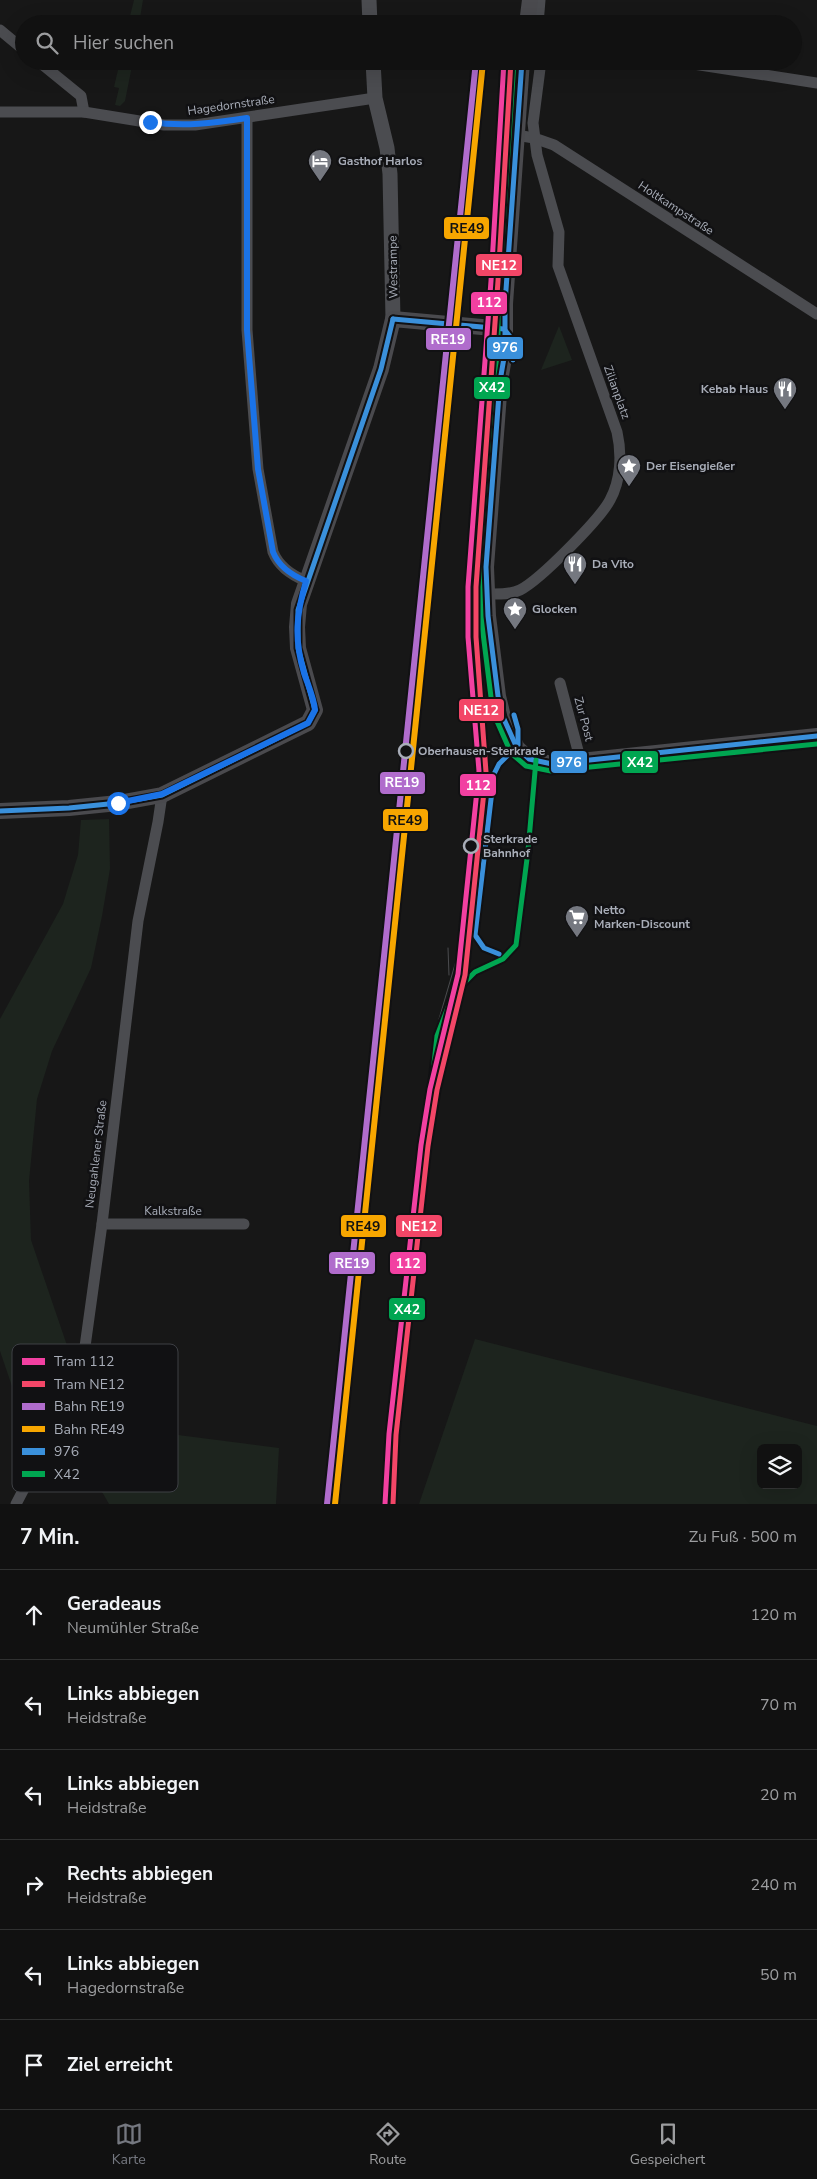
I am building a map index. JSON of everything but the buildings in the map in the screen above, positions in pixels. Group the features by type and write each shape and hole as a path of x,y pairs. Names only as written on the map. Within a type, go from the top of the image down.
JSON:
{"main road":[{"path":"528,15 530,0"},
{"path":"521,70 498,328 505,352 500,381 488,536 486,594 498,696 503,717 517,748 529,758 552,764 817,736"},
{"path":"401,320 498,328"},
{"name":"Westrampe","path":"162,794 308,723 315,710 302,665 297,638 298,610 306,581 379,376 401,320"},
{"path":"0,811 32,811 100,805 162,794"}],"street":[{"path":"368,0 369,15"},
{"path":"539,15 540,0"},
{"path":"0,30 15,42"},
{"path":"49,70 81,96 84,112"},
{"name":"Westrampe","path":"373,70 375,98 387,148 390,174 401,320"},
{"name":"Zilianplatz","path":"486,594 519,590 546,569 601,514 610,500 619,473 620,458 617,432 558,266 559,232 534,138 533,123 540,70"},
{"path":"732,70 817,83"},
{"name":"Hagedornstraße","path":"0,112 84,112 178,126 212,124 375,98"},
{"path":"247,118 247,330 258,469 273,552 277,563 296,577 306,581"},
{"name":"Holtkampstraße","path":"516,135 534,138 562,150 817,314"},
{"name":"Zur Post","path":"560,683 581,762"},
{"name":"Neugahlener Straße","path":"85,1344 102,1224 138,920 162,794"},
{"name":"Kalkstraße","path":"102,1224 244,1224"},
{"name":"Neugahlener Straße","path":"16,1504 22,1492"}],"shaded area":[{"path":"134,0 143,0 140,15 130,15"},
{"path":"118,70 131,70 125,101 120,106 115,105 119,88 114,87"},
{"path":"559,326 572,360 541,370"},
{"path":"109,819 110,869 91,968 52,1051 37,1099 29,1181 31,1240 67,1344 12,1344 12,1386 0,1351 0,1019 63,904 78,855 81,820"},
{"path":"475,1339 817,1426 817,1504 419,1504"},
{"path":"178,1435 279,1448 276,1504 109,1504 102,1492 178,1492"}],"tram line":[{"name":"112","path":"385,1504 389,1434 421,1145 430,1089 458,974 479,771 468,637 468,587 491,281 503,70"},
{"name":"NE12","path":"393,1504 396,1435 428,1146 437,1090 465,975 486,772 476,637 476,587 498,281 510,70"},
{"path":"439,1019 461,944"},
{"path":"448,948 449,975"},
{"path":"447,1025 449,1003"}],"rail line":[{"name":"RE19","path":"327,1504 475,70"},
{"name":"RE49","path":"335,1504 482,70"}],"transit line":[{"name":"X42","path":"513,70 498,303 498,351 493,380 479,567 481,617 491,697 496,719 511,753 526,766 551,771 817,744"},
{"name":"976","path":"521,70 505,304 505,352 500,381 486,567 488,616 498,696 503,717 517,748 529,759 552,764 817,736"},
{"name":"976","path":"393,319 504,329 512,339 513,360"},
{"name":"976","path":"315,710 298,648 298,610 381,369 393,319"},
{"name":"976","path":"0,811 69,808 118,803 162,795 308,723 315,710"},
{"name":"976","path":"499,954 484,948 475,935 494,774 499,764 518,745 518,729 514,715"},
{"name":"X42","path":"390,1504 390,1469 437,1036 450,1002 460,987 475,972 503,959 516,945 528,851 536,760"}],"place":[{"name":"Gasthof Harlos","path":"320,182"},
{"name":"Kebab Haus","path":"785,410"},
{"name":"Der Eisengießer","path":"629,487"},
{"name":"Da Vito","path":"575,585"},
{"name":"Glocken","path":"515,630"},
{"name":"Oberhausen-Sterkrade","path":"406,751"},
{"name":"Sterkrade Bahnhof","path":"471,846"},
{"name":"Netto Marken-Discount","path":"577,938"}],"route":[{"path":"118,803 150,798 190,782 308,723 315,710 298,648 296,627 299,604 306,581 296,577 277,563 273,552 258,469 247,330 247,118 212,124 178,126 150,122"}]}
